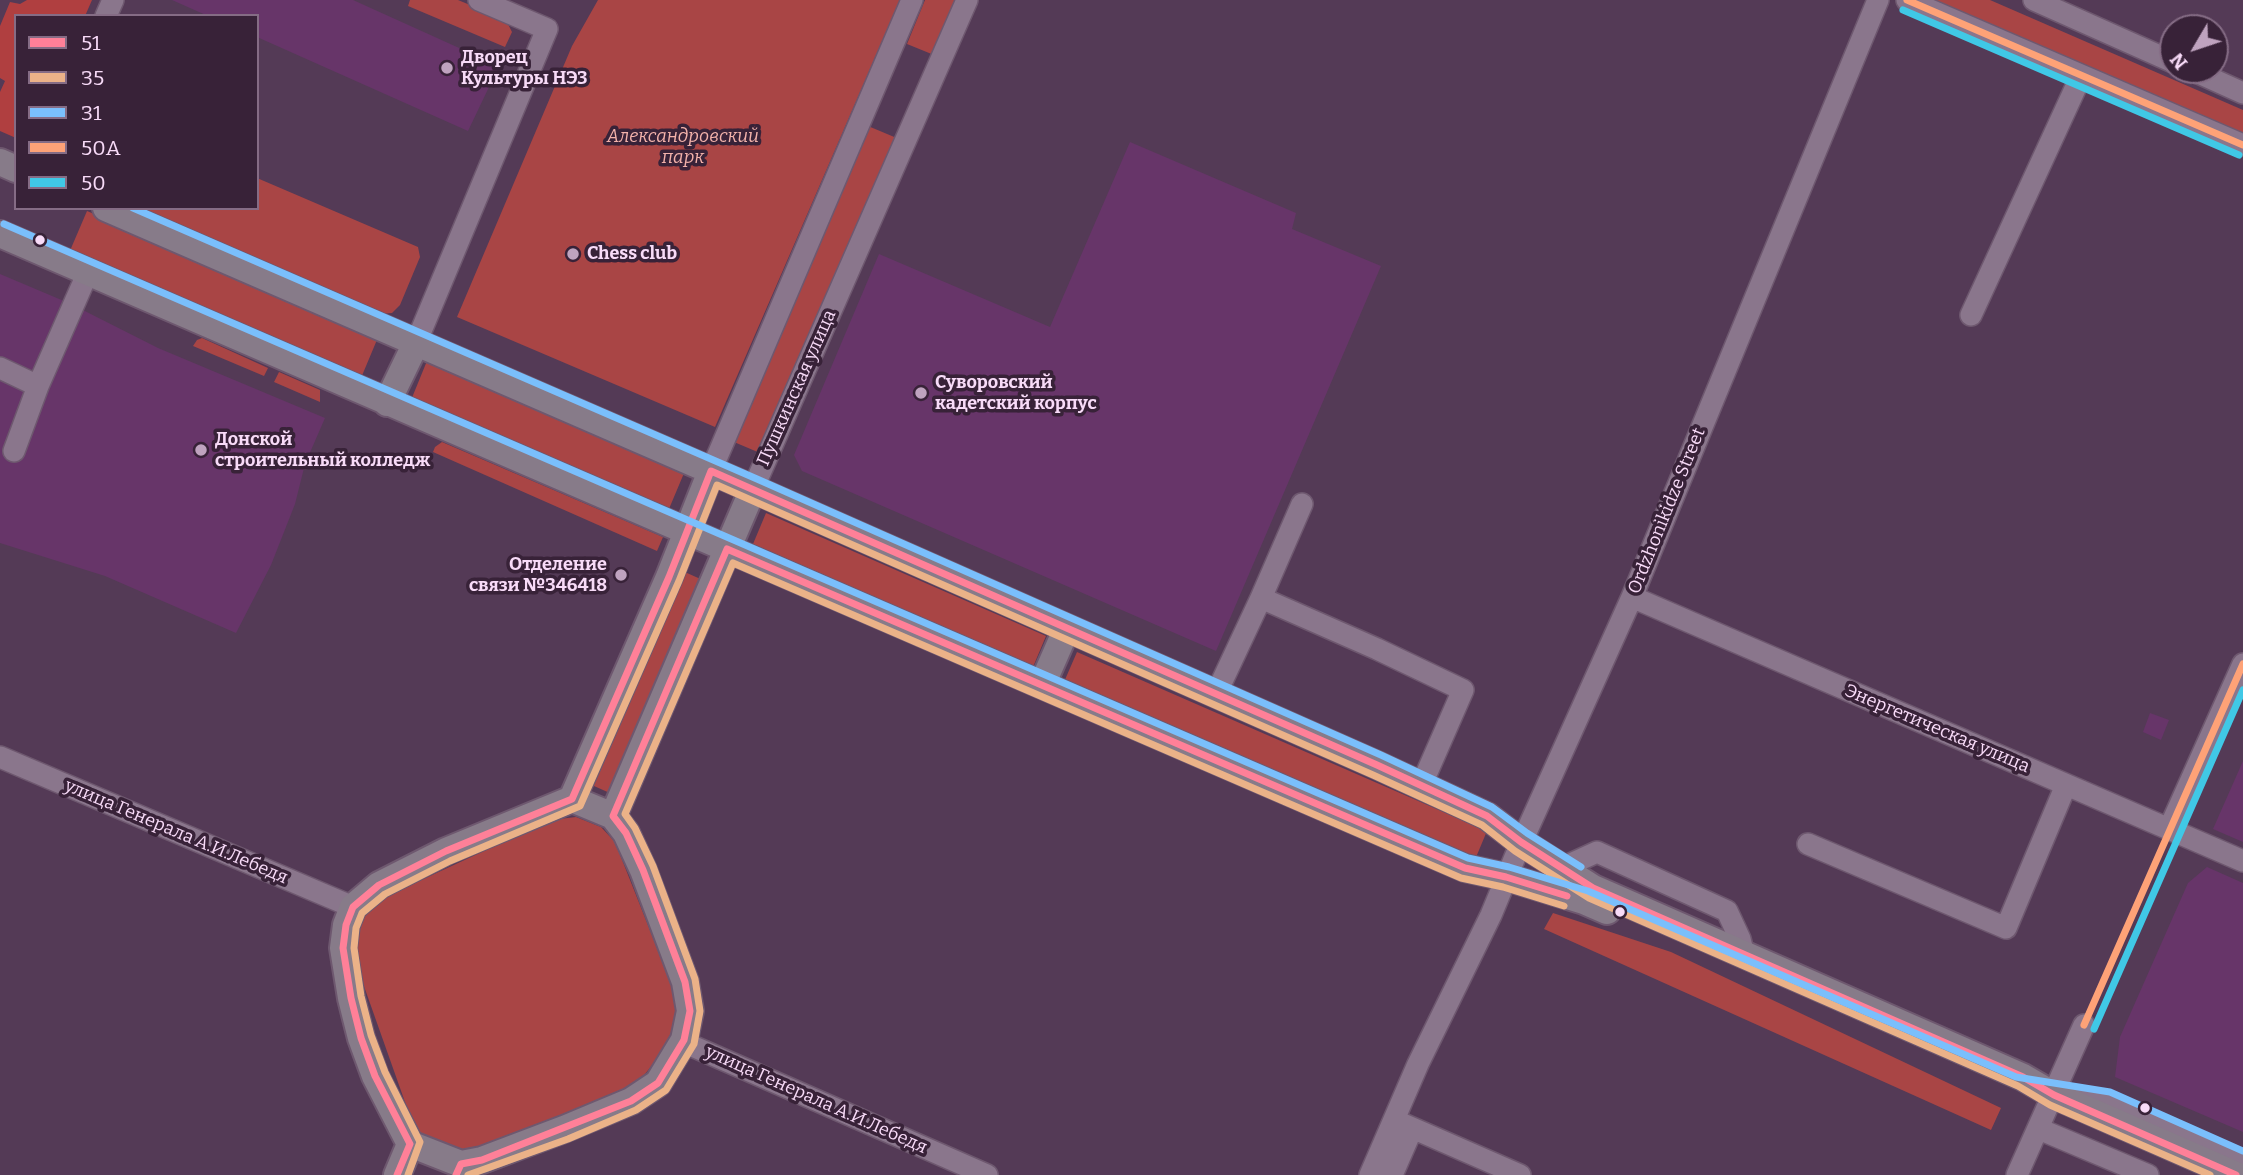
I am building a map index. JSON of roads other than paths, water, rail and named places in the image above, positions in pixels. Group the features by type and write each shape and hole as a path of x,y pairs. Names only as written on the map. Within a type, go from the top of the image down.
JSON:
{"main road":[{"path":"111,210 753,489 1421,786 1486,816 1592,888 2023,1077 2054,1096 2236,1175"},
{"path":"0,234 1465,868 1506,877 1584,901 2013,1087 2054,1096"},
{"path":"387,403 416,343"},
{"path":"572,799 613,816 626,833 643,870 685,982 690,1011 683,1042 658,1083 631,1101 459,1170 410,1143 375,1076 361,1038 351,998 343,948 346,925 353,907 379,885 446,851 572,799 711,471"},
{"name":"Пушкинская улица","path":"613,816 753,489"},
{"path":"1042,685 1067,628"},
{"path":"397,1175 410,1143"}],"street":[{"path":"416,343 547,29 479,0"},
{"path":"711,471 912,0"},
{"name":"Пушкинская улица","path":"753,489 967,0"},
{"name":"Ordzhonikidze Street","path":"1403,1124 1521,842 1632,597 1878,0"},
{"path":"1907,0 2243,145"},
{"path":"2034,0 2159,56"},
{"path":"1971,315 2081,76"},
{"path":"2223,84 2243,93"},
{"path":"14,451 38,386 88,272"},
{"path":"0,368 38,386"},
{"path":"1216,694 1302,504"},
{"name":"Энергетическая улица","path":"1632,597 2243,861"},
{"path":"1261,598 1464,690 1421,786"},
{"path":"2169,829 2243,664"},
{"name":"улица Генерала А.И.Лебедя","path":"0,757 353,907"},
{"path":"1808,844 2006,928 2067,785"},
{"path":"2017,1175 2084,1025"},
{"name":"улица Генерала А.И.Лебедя","path":"683,1042 987,1175"},
{"path":"2054,1096 2107,1101 2243,1162"},
{"path":"1370,1175 1403,1124"},
{"path":"1392,1175 1403,1124"},
{"path":"1403,1124 1520,1175"},
{"path":"2039,1129 2148,1175"}],"place":[{"name":"Дворец Культуры НЭЗ","path":"447,68"},
{"name":"Chess club","path":"573,254"},
{"name":"Суворовский кадетский корпус","path":"921,393"},
{"name":"Донской строительный колледж","path":"201,450"},
{"name":"Отделение связи №346418","path":"621,575"}],"park label":[{"name":"Александровский парк","path":"683,147"}]}
